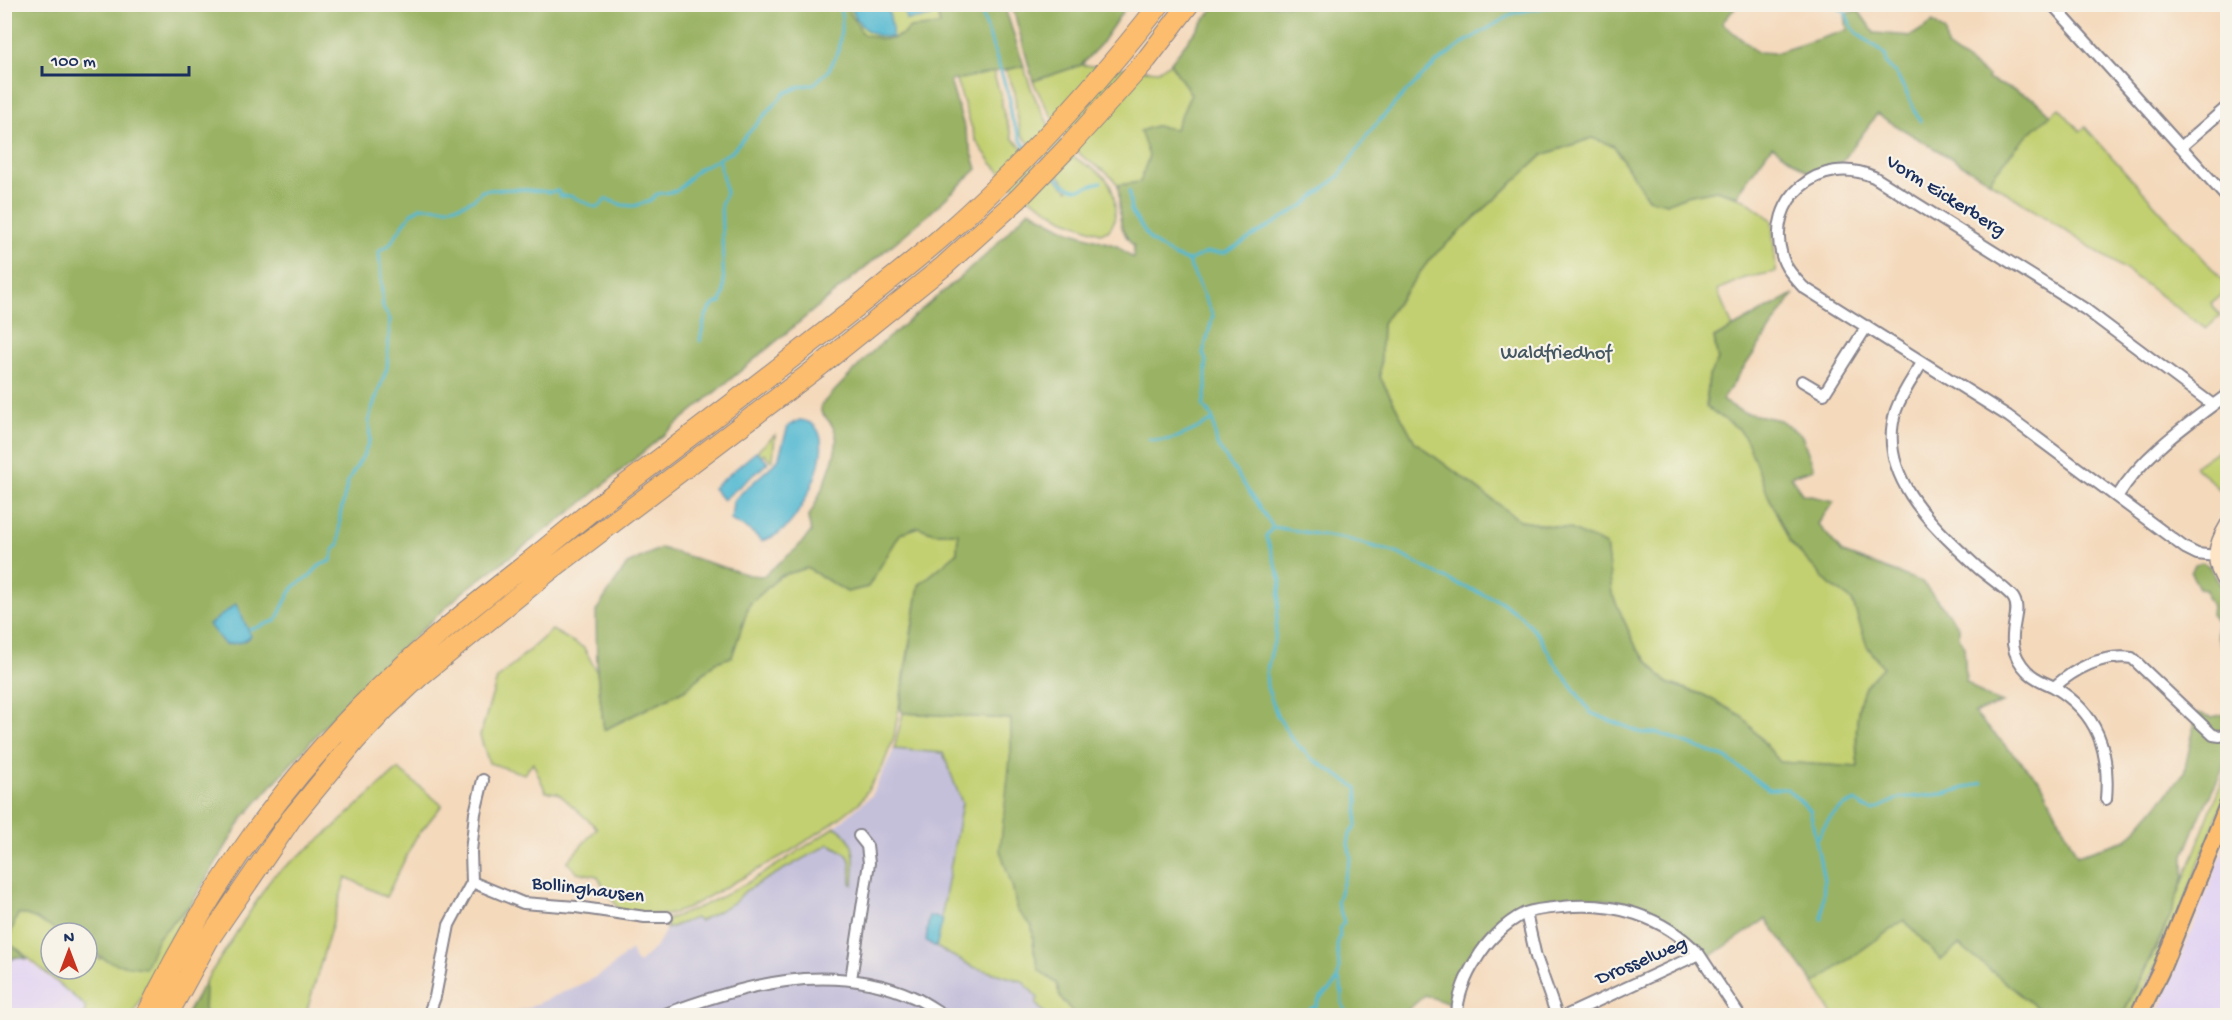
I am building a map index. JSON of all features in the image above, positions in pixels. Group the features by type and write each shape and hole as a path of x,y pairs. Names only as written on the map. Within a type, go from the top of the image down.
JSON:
{"highway":[{"path":"146,1016 167,971 200,915 259,825 359,708 396,672 476,602 599,505 806,348 941,238 1029,156 1118,57 1160,4"},
{"path":"167,1016 209,939 291,819 355,741 392,702 454,647 549,571 813,371 944,266 1018,199 1069,146 1147,59 1189,4"}],"main road":[{"path":"2138,1016 2160,972 2228,805"}],"street":[{"path":"2052,4 2228,199"},
{"path":"2181,147 2228,106"},
{"name":"Vorm Eickerberg","path":"2213,405 2085,309 1967,233 1874,177 1853,170 1832,170 1802,184 1786,207 1780,228 1782,257 1803,287 2008,416 2185,548 2196,554 2216,556"},
{"path":"1802,381 1824,394 1867,326"},
{"path":"1922,363 1900,399 1895,413 1893,445 1898,470 1911,496 1928,518 1992,580 2013,597 2016,602 2016,611 2012,643 2016,656 2027,672 2054,687 2076,704 2092,721 2107,762 2106,799"},
{"path":"2117,497 2149,456 2228,394"},
{"path":"2228,525 2217,543 2216,556 2220,574 2228,585"},
{"path":"2054,687 2067,676 2097,661 2115,656 2132,658 2212,735 2228,734"},
{"path":"429,1016 449,925 472,882 471,852 475,813 483,780"},
{"path":"851,979 868,863 867,846 859,836"},
{"name":"Bollinghausen","path":"472,882 523,903 576,907 645,917 667,917"},
{"path":"1457,1016 1461,991 1470,968 1484,947 1501,930 1526,913 1576,905 1606,906 1636,912 1672,931 1688,942 1699,954"},
{"path":"1526,913 1536,957 1557,1016"},
{"name":"Drosselweg","path":"1565,1016 1699,954 1740,1016"},
{"path":"660,1016 715,996 760,984 809,979 851,979 899,992 926,1004 945,1016"}],"shaded area":[{"path":"894,749 943,753 963,803 936,947 973,967 1022,981 1038,999 1037,1004 1046,1015 499,1016 528,1008 588,981 608,970 631,950 636,962 639,963 657,946 666,929 735,902 745,891 829,844 835,827 872,795"},
{"path":"2227,842 2227,1015 2172,1015 2159,1012"},
{"path":"16,957 27,959 39,969 39,981 54,981 99,1015 5,1015 4,964"}],"green space":[{"path":"847,4 862,34 881,39 892,39 910,28 940,25 937,5 1004,5 1024,66 950,81 977,169 928,215 577,507 464,591 357,689 243,818 193,901 158,938 145,968 120,965 99,956 99,921 40,921 18,914 7,943 19,950 27,959 16,957 4,964 4,5"},
{"path":"1012,4 1127,5 1100,45 1081,65 1033,81"},
{"path":"847,5 937,5 940,25 910,28 892,39 881,39 862,34 849,13"},
{"path":"1216,5 1729,5 1735,8 1722,23 1757,52 1775,53 1847,30 1845,14 1858,10 1874,33 1911,36 1933,22 1945,32 1947,47 1988,76 1987,79 2034,99 2051,115 2033,130 1989,181 1877,114 1842,162 1808,172 1772,146 1738,196 1716,190 1686,196 1668,203 1648,199 1614,146 1592,138 1543,155 1430,259 1382,323 1380,377 1415,442 1521,521 1570,529 1606,545 1612,594 1637,649 1667,683 1704,695 1742,716 1780,762 1858,767 1856,738 1861,697 1871,679 1883,667 1867,646 1852,600 1830,585 1790,542 1768,495 1747,441 1739,429 1706,407 1709,376 1718,360 1714,338 1794,294 1722,400 1742,412 1780,420 1802,436 1814,469 1791,476 1802,494 1834,501 1818,524 1843,553 1922,582 1959,627 1959,637 1964,646 1966,681 1985,696 2003,703 1974,713 2041,782 2077,855 2127,840 2184,773 2197,713 2212,717 2227,714 2227,753 2221,773 2184,855 2184,876 2170,917 2122,1015 2046,1015 1959,945 1941,960 1904,920 1814,984 1766,919 1711,956 1678,928 1650,911 1623,902 1583,899 1541,904 1505,918 1491,928 1466,963 1452,1005 1425,995 1402,1015 1075,1015 1060,997 1057,984 1039,970 1032,926 1017,911 1013,889 1000,850 1011,750 1011,719 903,713 900,708 919,585 957,553 958,533 934,533 918,527 900,534 868,587 847,592 807,568 780,576 749,605 732,657 716,662 686,689 604,730 597,672 596,611 627,564 661,548 749,575 763,576 796,549 811,532 808,518 822,489 835,453 835,431 821,412 821,405 875,349 985,256 1029,210 1069,231 1117,246 1133,258 1134,246 1121,225 1118,185 1140,182 1149,156 1140,131 1155,126 1175,129 1191,94 1170,63"},
{"path":"1170,63 1191,94 1175,130 1155,126 1149,156 1140,182 1118,185 1110,175 1087,160 1069,142 1033,81 1081,65 1158,71"},
{"path":"1024,66 1039,106 1060,142 1068,152 1103,176 1109,184 1115,213 1113,224 1108,231 1100,233 1063,219 1019,191 992,163 976,141 956,79 993,72 1013,139 1068,190 1070,188 1021,134 1015,92 1006,70"},
{"path":"2059,108 2080,131 2085,127 2227,285 2227,290 2211,303 2220,316 2206,329 2123,268 1989,181 2021,142"},
{"name":"Waldfriedhof","path":"1592,138 1614,146 1648,199 1668,203 1686,196 1716,190 1744,199 1772,220 1776,272 1745,278 1717,290 1733,328 1714,338 1718,360 1709,376 1706,407 1739,429 1748,441 1768,495 1790,542 1830,585 1852,600 1867,646 1883,667 1865,688 1859,706 1856,738 1858,767 1780,762 1742,716 1704,695 1667,683 1637,649 1612,594 1606,545 1570,529 1521,521 1415,442 1380,377 1382,323 1430,259 1543,155"},
{"path":"775,435 771,461 764,453 761,455 757,451"},
{"path":"2227,444 2226,485 2227,496 2195,466"},
{"path":"918,527 934,533 958,533 957,553 919,585 894,737 882,768 860,802 832,824 791,851 686,909 667,915 620,911 597,876 577,872 567,862 597,828 558,793 546,792 533,763 524,774 489,763 480,736 497,679 552,630 584,648 597,672 604,730 686,689 716,662 732,657 749,605 780,576 807,568 847,592 867,587 900,534"},
{"path":"2202,562 2209,566 2227,596 2227,659 2217,636 2217,622 2211,614 2212,606 2206,589 2199,588 2191,573 2195,564"},
{"path":"903,713 1011,719 1013,889 1017,911 1032,925 1034,950 1039,970 1057,984 1060,997 1075,1015 1046,1015 1036,1004 1038,998 1022,981 973,967 936,947 962,803 943,753 894,749"},
{"path":"2227,768 2227,791 2174,927 2129,1015 2122,1016 2161,939"},
{"path":"398,769 442,805 415,839 386,897 346,877 307,1010 317,1015 213,1016 204,1011 205,982 272,877 323,837"},
{"path":"835,827 848,838 851,844 854,860 853,885 847,854 829,844 745,891 735,902 700,921 695,918 666,929 668,919 733,891"},
{"path":"193,901 156,965 133,1015 85,1015 85,1006 56,981 99,981 99,959 158,938"},
{"path":"18,914 41,921 39,921 39,967 19,950 6,943"},
{"path":"1904,920 1941,960 1959,945 2046,1015 1833,1015 1814,984"},
{"path":"205,982 204,1015 186,1015"}],"water":[{"path":"851,5 888,5 892,37 871,33 861,25"},
{"path":"904,5 930,5 931,17 906,20"},
{"path":"800,420 813,425 820,435 819,465 806,498 791,522 778,534 761,541 751,531 731,520 733,502 778,460 788,426"},
{"path":"757,451 768,463 723,500 713,488"},
{"path":"236,604 251,636 243,642 225,645 209,625"},
{"path":"929,916 943,919 936,947 926,941"}],"waterway":[{"path":"250,629 276,621 298,583 309,577 321,565 331,561 334,549 339,544 340,515 348,481 370,439 371,411 387,368 390,319 383,308 379,251 389,245 411,214 420,207 447,208 461,205 474,199 482,191 488,190 558,191 560,196 571,196 595,207 600,206 606,199 622,205 634,206 649,201 657,194 677,191 697,170 731,152 785,93 814,84 829,70 839,49 842,18 839,4"},
{"path":"979,4 1010,100 1010,114 1027,148"},
{"path":"1188,261 1206,253 1225,253 1304,205 1339,176 1371,130 1400,98 1435,64 1465,42 1514,13 1562,4"},
{"path":"1832,4 1845,12 1851,26 1859,35 1886,57 1886,63 1896,74 1920,121"},
{"path":"700,341 708,312 711,307 721,302 724,293 721,204 726,193 719,160"},
{"path":"1053,174 1065,185 1075,189 1101,182"},
{"path":"1129,191 1131,211 1151,241 1174,256 1188,261 1213,316 1203,353 1206,361 1206,389 1203,406 1212,416 1217,445 1273,527"},
{"path":"1149,439 1174,438 1213,420"},
{"path":"1273,527 1346,539 1397,553 1453,582 1500,601 1521,616 1538,635 1591,713 1642,733 1658,733 1726,758 1768,789 1787,789 1810,810 1824,881 1822,919"},
{"path":"1273,527 1266,536 1281,581 1275,638 1266,673 1267,687 1277,715 1292,739 1311,758 1357,788 1358,802 1356,826 1350,834 1348,844 1351,857 1337,902 1344,922 1339,929 1337,945 1338,976 1334,985 1316,1006 1296,1016"},
{"path":"1817,839 1832,816 1856,801 1873,811 1899,798 1944,794 1982,783"},
{"path":"1338,978 1341,984 1342,1003 1348,1016"}]}
